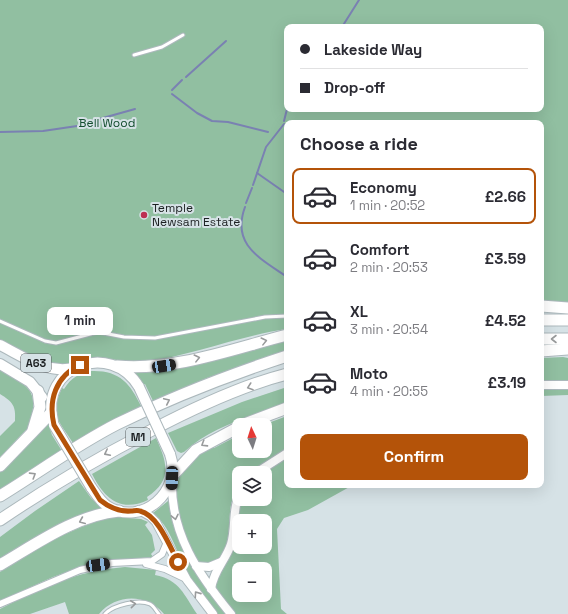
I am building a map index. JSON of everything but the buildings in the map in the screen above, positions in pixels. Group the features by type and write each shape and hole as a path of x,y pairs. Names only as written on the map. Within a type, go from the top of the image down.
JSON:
{"highway":[{"path":"544,306 568,308"},
{"path":"544,312 568,314"},
{"path":"544,320 568,320"},
{"path":"119,511 100,500 54,425 51,413 52,401 56,388 66,374 74,368 91,362 102,362 117,366 143,368 172,365 284,336"},
{"path":"544,339 568,339"},
{"name":"A63","path":"0,346 47,368 62,370 74,368"},
{"path":"544,351 568,349"},
{"name":"M1","path":"0,496 82,443 117,424 226,376 284,357"},
{"name":"A63","path":"0,364 17,372 38,391 51,413"},
{"path":"117,366 139,387 173,461 172,477"},
{"name":"M1","path":"0,520 47,488 89,463 182,414 228,394 284,375"},
{"path":"32,434 40,407 38,391"},
{"path":"261,418 284,409"},
{"path":"0,466 51,413"},
{"path":"0,564 67,527 94,516 119,511 139,510 158,502 164,496 172,477 196,450 232,430"}],"street":[{"path":"544,385 568,385"},
{"path":"267,466 284,455"},
{"path":"172,477 174,516 186,550 211,589 231,614"},
{"path":"211,589 214,574 231,543 236,506"},
{"path":"139,510 150,516 156,522 188,580 213,614"},
{"path":"0,604 80,570 112,563 149,562 159,558 164,551 167,542"},
{"path":"196,566 209,567 221,562"},
{"path":"140,563 165,569 188,580"}],"lane":[{"path":"134,55 162,47 184,35"},
{"path":"0,320 45,341 56,343 98,332 124,337 155,338 265,317 284,316"},
{"path":"105,614 119,605 144,603 151,605 159,614"}],"green space":[{"name":"Temple Newsam Estate","path":"0,0 568,0 568,309 544,308 544,120 284,120 284,330 251,336 181,355 138,363 103,358 91,358 61,366 49,366 0,342"},
{"path":"284,342 284,352 207,378 153,401 145,384 143,385 133,373 171,369"},
{"path":"544,358 568,358 568,381 544,381"},
{"path":"0,369 27,387 33,400 33,408 28,432 26,430 0,457 0,436 15,421 15,412 11,402 0,394"},
{"path":"91,371 109,373 122,380 128,385 141,406 73,443 60,424 56,412 56,405 62,388 64,389 72,379 83,373"},
{"path":"568,387 568,395 544,396 544,388"},
{"path":"284,388 284,405 246,418 232,418 232,423 207,435 184,452 181,453 177,451 168,433 242,402"},
{"path":"284,417 284,451 261,466 232,466 232,502 227,543 219,558 212,562 201,563 195,558 180,522 176,496 177,485 181,474 188,464 212,446 214,448 232,439 232,458 272,458 272,422"},
{"path":"48,423 52,435 62,451 0,493 0,472"},
{"path":"156,438 165,463 164,477 161,484 147,497 148,500 138,504 121,504 114,501 102,490 92,474"},
{"path":"284,458 284,488 348,488 308,510 284,518 277,529 281,609 287,614 235,614 215,587 217,575 228,561 232,553 272,554 272,514 237,514 239,506 272,506 272,466 271,466"},
{"path":"79,481 91,498 103,509 0,562 0,537"},
{"path":"168,501 171,517 182,547 198,575 227,614 218,614 198,588 187,572 169,532 159,518 153,513"},
{"path":"117,517 141,519 148,522 145,525 152,535 155,550 151,554 153,557 94,562 53,577 0,601 0,572 57,538 88,524"},
{"path":"125,567 156,570 155,575 163,577 180,589 197,614 164,614 157,607 141,600 123,599 106,607 99,614 69,614 65,602 30,614 0,614 0,609 60,581 91,572"}],"waterway":[{"path":"344,24 359,0"},
{"path":"186,77 226,41"},
{"path":"172,90 182,80"},
{"path":"172,94 197,113 212,121 228,122 268,132"},
{"path":"85,123 135,109"},
{"path":"284,120 286,112"},
{"path":"253,185 266,147 284,124"},
{"path":"0,132 43,131 77,126"},
{"path":"257,173 284,192"},
{"path":"246,203 252,188"},
{"path":"245,207 242,220 242,231 245,241 258,257 284,275"}],"place":[{"name":"Temple Newsam Estate","path":"144,215"}],"route":[{"path":"80,365 60,380 54,392 51,413 54,425 100,500 119,511 139,510 150,516 156,522 178,562"}],"park label":[{"name":"Bell Wood","path":"107,123"}]}
